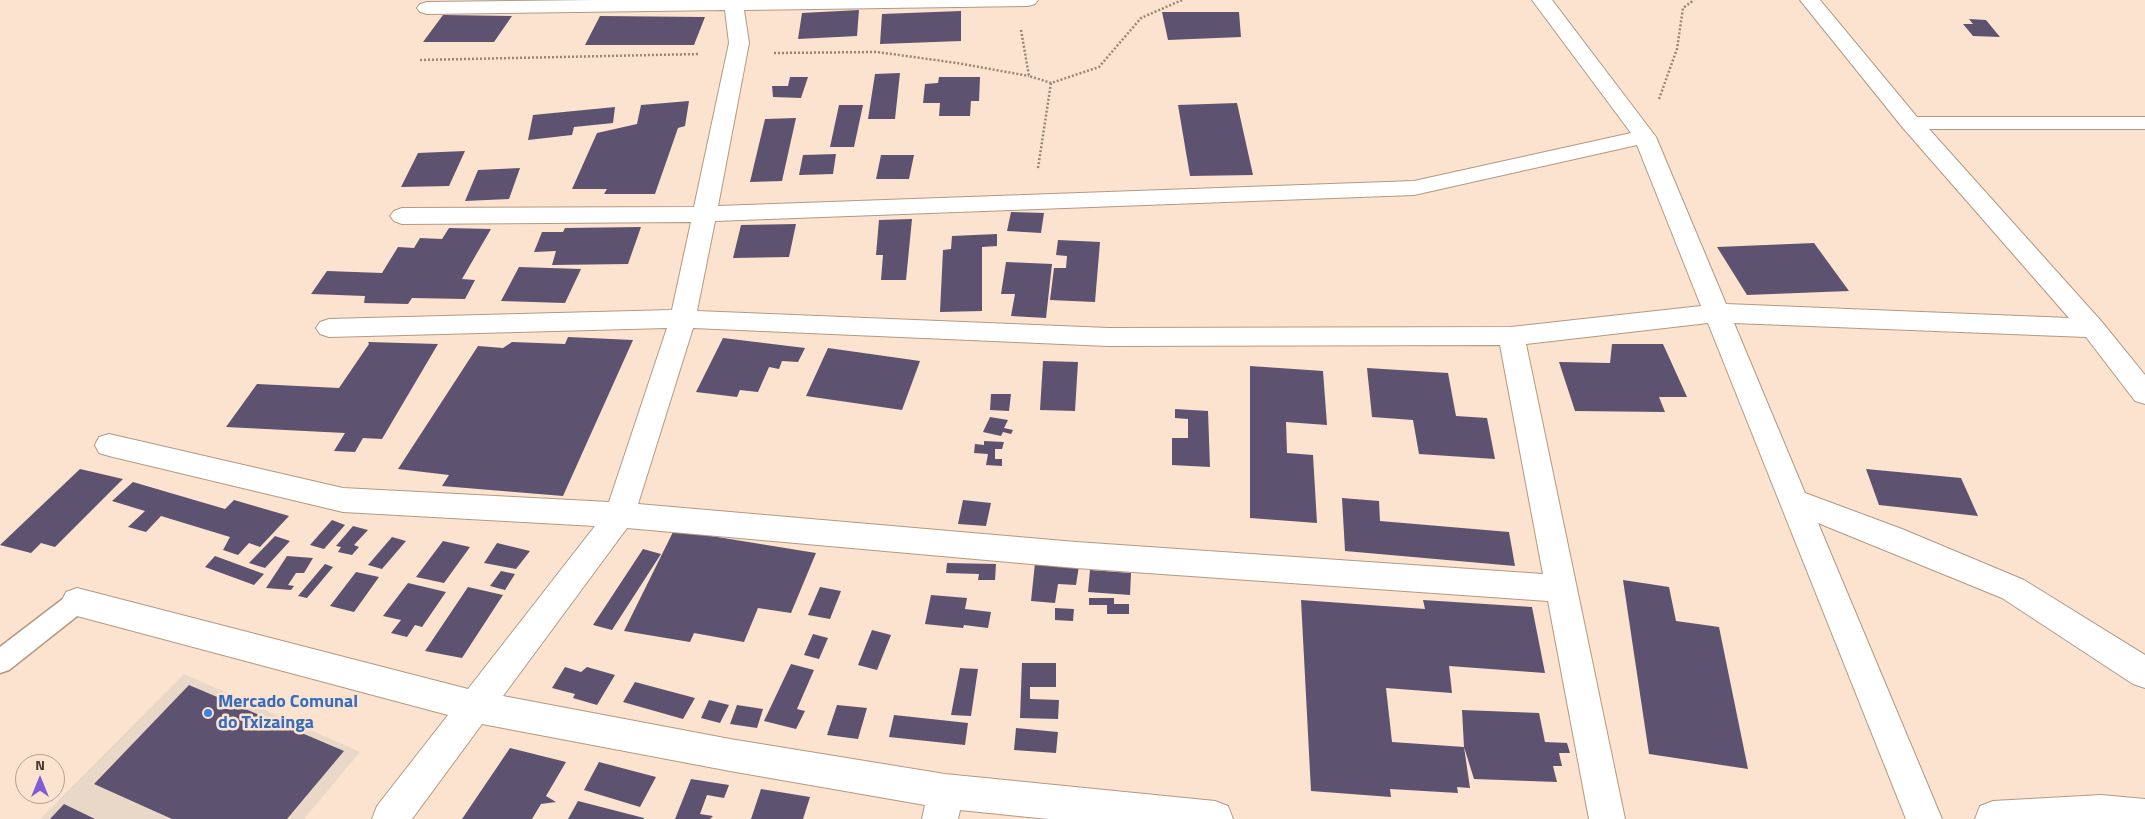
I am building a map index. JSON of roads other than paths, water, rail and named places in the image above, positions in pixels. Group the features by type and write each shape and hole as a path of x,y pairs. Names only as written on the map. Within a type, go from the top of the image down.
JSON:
{"street":[{"path":"427,8 733,2 1028,0"},
{"path":"1542,0 1645,137 1924,819"},
{"path":"1810,0 1911,122 2093,328 2145,394"},
{"path":"390,819 620,515 683,319 738,43 733,2"},
{"path":"1911,122 2145,123"},
{"path":"402,216 705,214 1414,188 1645,137"},
{"path":"329,328 683,319 1108,338 1510,336 1717,313 2093,328"},
{"path":"1510,336 1607,819"},
{"path":"109,445 343,500 620,515 1076,555 1562,589"},
{"path":"1794,501 1891,538 2013,589 2145,673"},
{"path":"77,602 476,707 730,755 942,805 1215,819"},
{"path":"1993,819 2101,813 2145,817"}],"lane":[{"path":"0,662 77,602"}],"place":[{"name":"Mercado Comunal do Txizainga","path":"208,713"}]}
